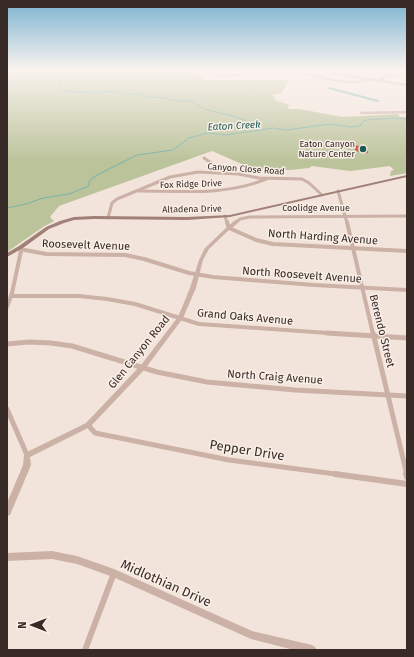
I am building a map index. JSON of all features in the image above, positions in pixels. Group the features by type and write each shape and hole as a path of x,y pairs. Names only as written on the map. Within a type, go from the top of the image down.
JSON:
{"main road":[{"name":"Altadena Drive","path":"7,255 20,249 55,224 75,219 225,216 407,176"}],"street":[{"path":"360,113 407,112"},
{"path":"204,158 214,165 216,172"},
{"name":"Canyon Close Road","path":"108,218 114,201 183,174 216,172 267,178 302,179 309,183 322,195"},
{"name":"Fox Ridge Drive","path":"137,191 216,191 254,184 267,178"},
{"name":"Berendo Street","path":"338,192 340,194 407,476"},
{"path":"225,216 229,228"},
{"name":"Coolidge Avenue","path":"229,228 240,219 250,217 407,216"},
{"name":"North Harding Avenue","path":"229,228 256,240 273,244 407,251"},
{"name":"Glen Canyon Road","path":"28,455 88,425 143,367 180,318 190,296 207,248 229,228"},
{"path":"7,307 12,296 17,261 21,251 20,249"},
{"name":"Roosevelt Avenue","path":"20,249 28,252 61,254 102,253 130,255 152,260 197,275"},
{"name":"North Roosevelt Avenue","path":"197,275 291,284 407,290"},
{"name":"Grand Oaks Avenue","path":"12,296 98,298 135,304 199,324 407,338"},
{"name":"North Craig Avenue","path":"7,344 19,342 40,342 75,346 178,378 244,387 407,396"},
{"path":"7,409 28,455 27,464 7,512"},
{"name":"Pepper Drive","path":"88,425 95,433 230,460 407,484"},
{"name":"Midlothian Drive","path":"7,557 52,555 77,560 114,573 251,635 312,650"},
{"path":"85,650 114,573"}],"green space":[{"path":"7,101 277,101 289,105 288,109 299,109 343,117 398,114 400,117 407,117 407,173 390,176 391,171 394,170 390,166 350,171 312,166 309,168 290,170 251,168 212,151 59,206 50,217 54,221 7,252"}],"building":[{"name":"Eaton Canyon Nature Center","path":"355,145 367,148 368,153 355,151"}],"waterway":[{"path":"177,101 190,101 204,109 237,117 250,123 257,130"},
{"name":"Eaton Creek","path":"257,130 273,128 286,130 330,124 351,127 360,126 363,121 367,120 394,118 407,119"},
{"name":"Eaton Creek","path":"7,208 26,204 43,198 69,194 89,186 89,181 97,175 137,155 173,150 189,138 208,133 226,135 257,130"}],"place":[{"name":"Eaton Canyon Nature Center","path":"363,149"}]}
